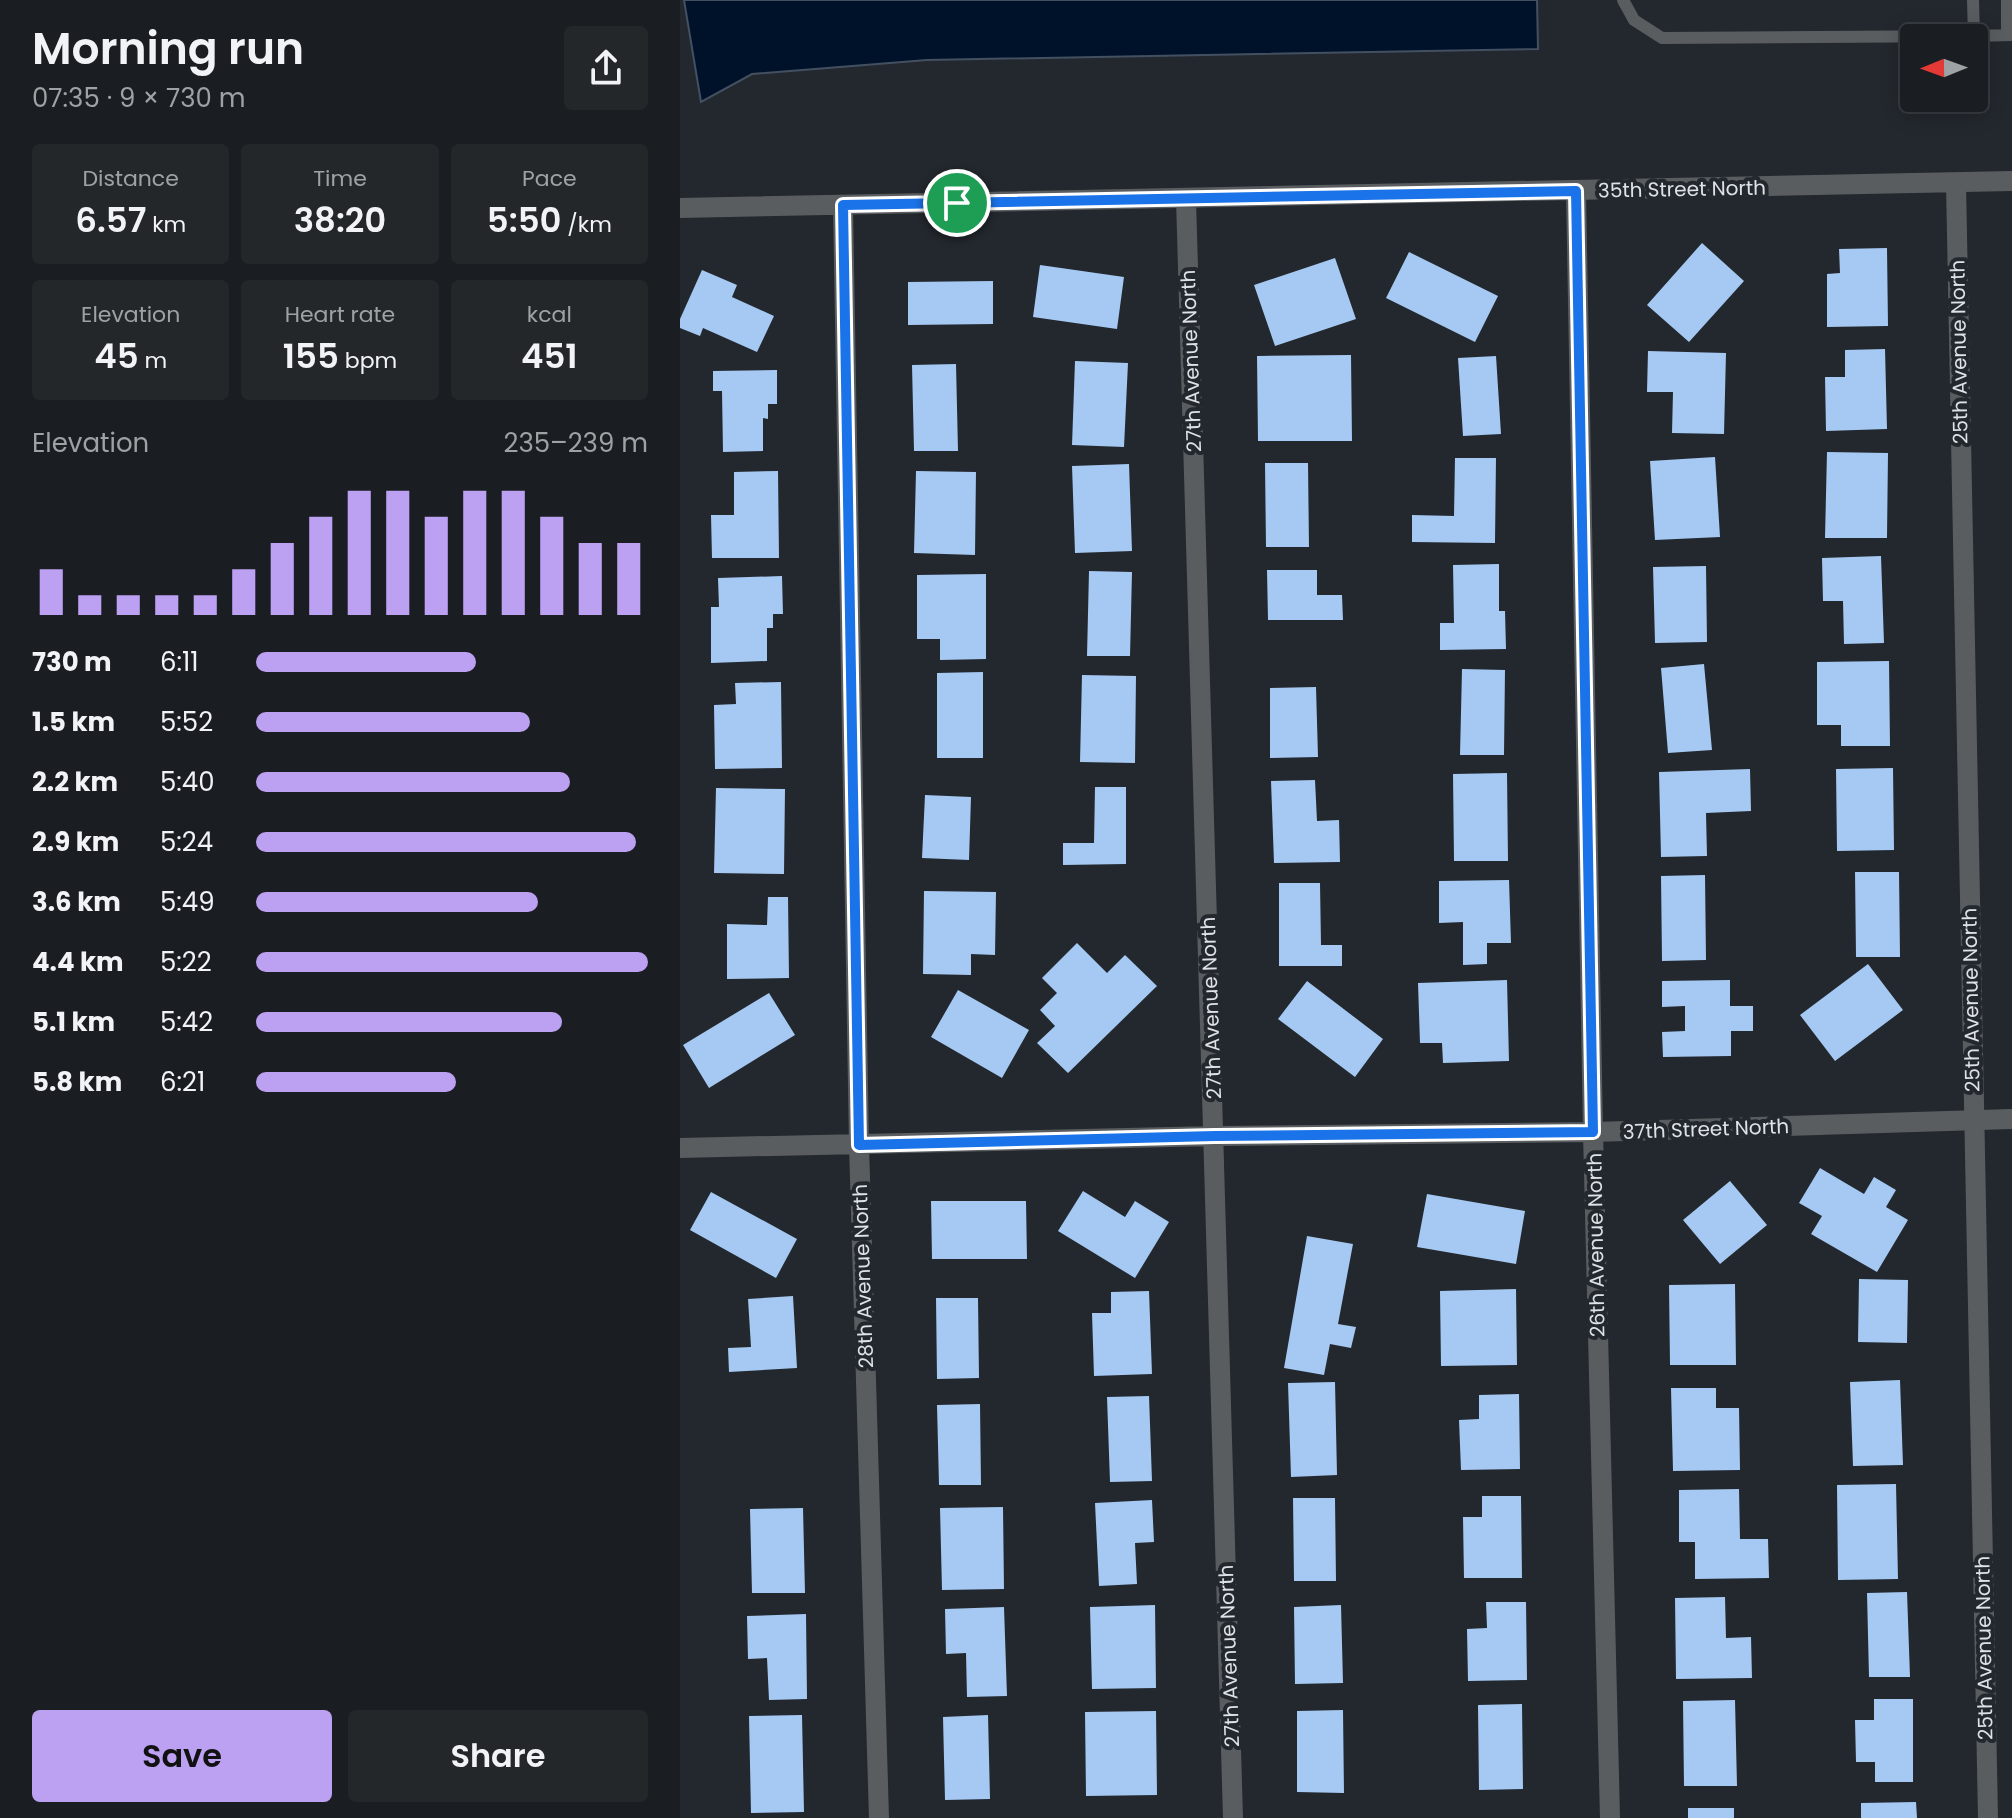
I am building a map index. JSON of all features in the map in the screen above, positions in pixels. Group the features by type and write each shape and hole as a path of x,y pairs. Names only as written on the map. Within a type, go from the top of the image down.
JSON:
{"street":[{"name":"35th Street North","path":"680,208 2012,181"},
{"name":"25th Avenue North","path":"1956,183 1988,1818"},
{"name":"26th Avenue North","path":"1576,191 1593,1132 1610,1818"},
{"name":"27th Avenue North","path":"1186,199 1233,1818"},
{"name":"28th Avenue North","path":"843,205 859,1145 879,1818"},
{"name":"37th Street North","path":"680,1148 1215,1136 1593,1132 2012,1119"}],"lane":[{"path":"1623,0 1634,20 1662,38 1900,36"},
{"path":"1973,0 1974,24"},
{"path":"1988,36 2010,35 2007,0"}],"water":[{"path":"684,0 1537,0 1538,49 927,60 752,74 701,102"}],"building":[{"path":"1702,243 1744,281 1689,342 1647,305"},
{"path":"1887,248 1888,326 1827,327 1827,274 1840,273 1839,249"},
{"path":"1409,252 1498,296 1475,342 1386,298"},
{"path":"1335,258 1356,319 1275,346 1254,285"},
{"path":"1040,265 1124,277 1117,329 1033,317"},
{"path":"702,270 737,285 732,297 774,316 757,352 703,328 700,336 680,328 680,319"},
{"path":"993,281 993,324 908,325 908,282"},
{"path":"1885,349 1887,429 1826,431 1825,377 1845,377 1845,350"},
{"path":"1648,351 1726,353 1724,434 1672,433 1673,392 1647,392"},
{"path":"1351,355 1352,441 1258,441 1257,356"},
{"path":"1496,356 1501,434 1463,436 1458,358"},
{"path":"1075,361 1128,363 1124,447 1072,445"},
{"path":"956,364 958,451 914,451 912,365"},
{"path":"777,370 777,404 768,404 768,419 763,418 763,451 723,452 722,391 713,391 713,371"},
{"path":"1827,452 1888,453 1887,538 1825,538"},
{"path":"1715,457 1720,537 1655,540 1650,461"},
{"path":"1455,458 1496,458 1495,543 1412,542 1412,515 1454,516"},
{"path":"1265,463 1308,463 1309,547 1266,547"},
{"path":"1129,464 1132,551 1075,553 1072,466"},
{"path":"778,471 779,558 712,558 711,515 734,515 734,472"},
{"path":"916,471 976,472 975,555 914,553"},
{"path":"1881,556 1884,643 1844,644 1843,601 1823,601 1822,558"},
{"path":"1499,564 1499,611 1505,611 1506,649 1440,650 1440,623 1454,623 1453,565"},
{"path":"1706,566 1707,642 1655,643 1653,567"},
{"path":"1267,570 1317,570 1317,595 1342,595 1343,620 1268,620"},
{"path":"1089,571 1132,572 1130,656 1087,656"},
{"path":"986,574 986,659 940,660 940,639 917,639 917,575"},
{"path":"782,576 783,614 773,614 773,628 767,628 767,661 711,663 711,607 719,607 718,578"},
{"path":"1889,661 1890,746 1841,746 1841,725 1817,725 1817,662"},
{"path":"1704,664 1712,750 1668,753 1661,668"},
{"path":"1462,669 1505,670 1504,755 1460,755"},
{"path":"983,672 983,758 937,758 937,673"},
{"path":"1082,675 1136,676 1135,763 1080,762"},
{"path":"781,682 782,768 715,769 714,705 736,704 735,683"},
{"path":"1316,687 1318,757 1270,758 1270,688"},
{"path":"1893,768 1894,850 1837,851 1836,769"},
{"path":"1750,769 1751,811 1706,813 1707,856 1661,857 1659,772"},
{"path":"1507,773 1508,861 1454,861 1453,774"},
{"path":"1315,780 1317,821 1339,820 1340,862 1274,863 1271,781"},
{"path":"1095,787 1126,787 1126,864 1063,865 1063,843 1094,843"},
{"path":"716,788 785,789 784,874 714,873"},
{"path":"925,795 971,797 969,860 922,858"},
{"path":"1855,872 1899,872 1900,957 1856,957"},
{"path":"1705,875 1706,960 1662,961 1661,876"},
{"path":"1509,880 1511,943 1487,943 1487,964 1463,965 1463,922 1439,923 1439,881"},
{"path":"1279,883 1320,883 1321,945 1342,945 1342,966 1279,966"},
{"path":"924,891 996,892 995,955 971,954 971,975 923,974"},
{"path":"768,897 788,897 789,978 727,979 727,924 767,925"},
{"path":"1077,943 1107,973 1125,955 1157,986 1068,1073 1037,1043 1055,1026 1040,1010 1057,993 1042,978"},
{"path":"1868,964 1903,1010 1835,1061 1800,1015"},
{"path":"1507,980 1509,1061 1443,1063 1442,1043 1420,1043 1418,983"},
{"path":"1730,980 1730,1006 1753,1006 1753,1031 1731,1031 1731,1056 1663,1057 1662,1032 1685,1031 1685,1006 1662,1007 1662,981"},
{"path":"1307,981 1383,1039 1355,1077 1278,1019"},
{"path":"958,990 1029,1030 1002,1078 931,1037"},
{"path":"769,993 795,1035 709,1088 683,1045"},
{"path":"1820,1168 1864,1194 1874,1177 1896,1190 1886,1207 1908,1220 1877,1272 1811,1234 1822,1216 1799,1203"},
{"path":"1730,1181 1767,1225 1720,1264 1683,1220"},
{"path":"1083,1191 1125,1217 1135,1201 1169,1222 1135,1278 1058,1231"},
{"path":"711,1192 797,1239 776,1278 690,1230"},
{"path":"1427,1194 1525,1211 1516,1264 1417,1247"},
{"path":"931,1201 1026,1201 1027,1259 932,1259"},
{"path":"1307,1236 1353,1244 1338,1324 1356,1327 1351,1348 1330,1344 1324,1375 1284,1368"},
{"path":"1859,1279 1908,1280 1907,1343 1858,1342"},
{"path":"1735,1284 1736,1365 1670,1365 1669,1285"},
{"path":"1516,1289 1517,1365 1441,1366 1440,1291"},
{"path":"1149,1291 1152,1374 1094,1376 1092,1313 1111,1313 1111,1292"},
{"path":"793,1296 797,1368 729,1372 728,1348 751,1347 748,1299"},
{"path":"936,1298 978,1298 979,1378 937,1379"},
{"path":"1900,1380 1903,1465 1853,1466 1850,1382"},
{"path":"1335,1382 1337,1475 1291,1477 1288,1383"},
{"path":"1671,1388 1716,1388 1716,1408 1739,1408 1740,1470 1673,1471"},
{"path":"1519,1394 1520,1469 1461,1470 1459,1420 1479,1419 1479,1395"},
{"path":"1149,1396 1152,1481 1110,1482 1107,1397"},
{"path":"980,1404 981,1485 939,1485 937,1405"},
{"path":"1896,1484 1898,1579 1838,1580 1837,1485"},
{"path":"1739,1489 1740,1539 1768,1539 1769,1578 1695,1579 1695,1542 1679,1542 1679,1490"},
{"path":"1482,1496 1521,1496 1522,1578 1464,1578 1463,1517 1482,1517"},
{"path":"1293,1498 1335,1498 1336,1581 1294,1581"},
{"path":"1152,1500 1154,1542 1135,1543 1137,1584 1099,1586 1095,1503"},
{"path":"1003,1507 1004,1589 942,1590 940,1508"},
{"path":"803,1508 805,1593 752,1593 750,1509"},
{"path":"1907,1592 1910,1677 1869,1677 1867,1593"},
{"path":"1725,1597 1726,1638 1751,1637 1752,1678 1676,1679 1675,1598"},
{"path":"1486,1602 1526,1602 1527,1680 1468,1681 1467,1629 1487,1628"},
{"path":"1155,1605 1156,1688 1092,1689 1090,1607"},
{"path":"1341,1605 1343,1683 1295,1684 1294,1607"},
{"path":"1004,1607 1007,1696 967,1697 966,1653 946,1654 945,1609"},
{"path":"806,1614 807,1699 769,1700 767,1658 748,1659 747,1616"},
{"path":"1874,1699 1913,1699 1913,1782 1875,1782 1875,1762 1856,1762 1855,1720 1874,1720"},
{"path":"1735,1700 1737,1786 1684,1786 1683,1701"},
{"path":"1522,1704 1523,1789 1479,1790 1478,1705"},
{"path":"1343,1710 1344,1793 1297,1792 1297,1711"},
{"path":"1156,1711 1157,1795 1086,1796 1085,1712"},
{"path":"802,1715 804,1812 751,1813 749,1716"},
{"path":"988,1715 990,1799 945,1800 943,1717"},
{"path":"1916,1802 1917,1818 1861,1818 1861,1803"},
{"path":"1688,1808 1734,1808 1734,1818 1688,1818"}],"route":[{"path":"1576,191 1593,1132 1215,1136 859,1145 843,205 957,203 1576,191"}]}
